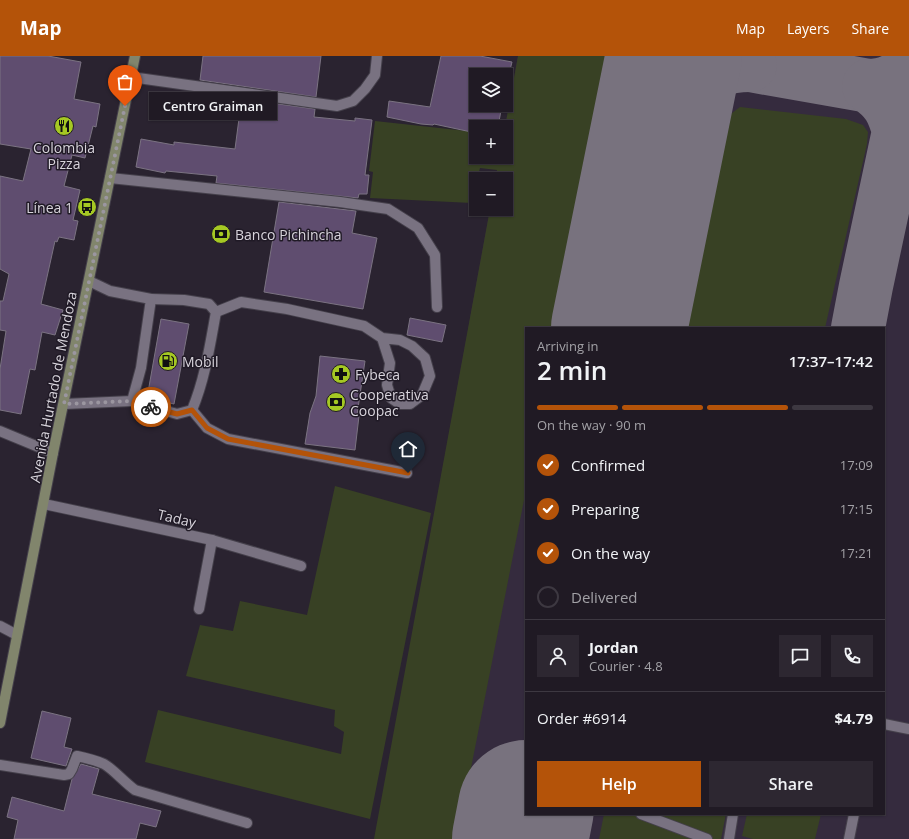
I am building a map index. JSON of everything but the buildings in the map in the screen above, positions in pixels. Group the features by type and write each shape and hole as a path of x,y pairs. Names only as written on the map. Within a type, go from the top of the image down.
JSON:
{"main road":[{"name":"Avenida Hurtado de Mendoza","path":"0,723 53,453 135,56"}],"street":[{"path":"131,77 337,106 353,101 365,89 375,75 377,56"},
{"path":"110,178 340,202 388,209 418,228 435,255 437,307"},
{"path":"89,281 110,292 152,300 184,300 209,304 216,312"},
{"path":"132,401 142,368 152,300"},
{"path":"216,312 240,302 287,309 364,326 382,338 400,340 412,346 425,358 430,376 422,395 410,404 400,404 391,398 387,385 390,363 382,338"},
{"path":"192,410 200,391 216,312"},
{"path":"64,404 132,401 177,414 192,410"},
{"path":"192,410 207,428 228,439 408,473"},
{"path":"0,431 53,453"},
{"name":"Taday","path":"44,504 212,540 301,566"},
{"path":"199,609 212,540"},
{"path":"0,626 17,635"},
{"path":"885,724 909,729"},
{"path":"0,765 64,775 69,774 76,756 86,758 105,764 135,790 247,823"},
{"path":"644,815 707,839"},
{"path":"728,839 733,815"},
{"path":"849,839 854,815"}],"shaded area":[{"path":"518,56 909,56 909,839 375,839 489,216 513,216 513,172 497,172 499,164 513,164 513,120 506,120 508,112 513,112 513,83"}],"green space":[{"path":"518,56 612,56 558,327 525,327 525,495 457,839 374,839 489,216 513,216 513,172 497,172 497,170 480,168 479,172 469,172 469,203 370,198 373,172 369,171 375,121 469,131 469,164 513,164 513,120 506,120 508,112 513,112 513,83"},
{"path":"740,107 846,119 863,125 868,132 867,144 825,327 677,327 721,128 732,113"},
{"path":"335,486 431,513 370,819 145,762 158,710 341,754 344,732 334,726 335,710 186,676 200,625 233,631 240,601 307,615"},
{"path":"604,815 726,815 721,839 599,839"},
{"path":"747,815 821,815 815,839 753,839 742,836"}],"taxiway":[{"path":"734,56 750,65 869,86"},
{"path":"654,158 665,121 671,107 678,97 700,79 716,71 724,68 750,65"},
{"path":"858,327 899,131 889,106 881,96 869,86 881,85 897,79 909,66"},
{"path":"621,327 622,315"}],"runway":[{"path":"619,327 674,56"},
{"path":"520,839 525,813"}],"way so far":[{"path":"125,106 64,404 132,401 151,407"}],"place":[{"name":"Centro Graiman","path":"125,106"},
{"name":"Colombia Pizza","path":"64,126"},
{"name":"Línea 1","path":"87,207"},
{"name":"Banco Pichincha","path":"221,234"},
{"name":"Mobil","path":"168,361"},
{"name":"Fybeca","path":"341,374"},
{"name":"Cooperativa Coopac","path":"336,402"}],"route":[{"path":"151,407 177,414 192,410 207,428 228,439 408,473"}]}
